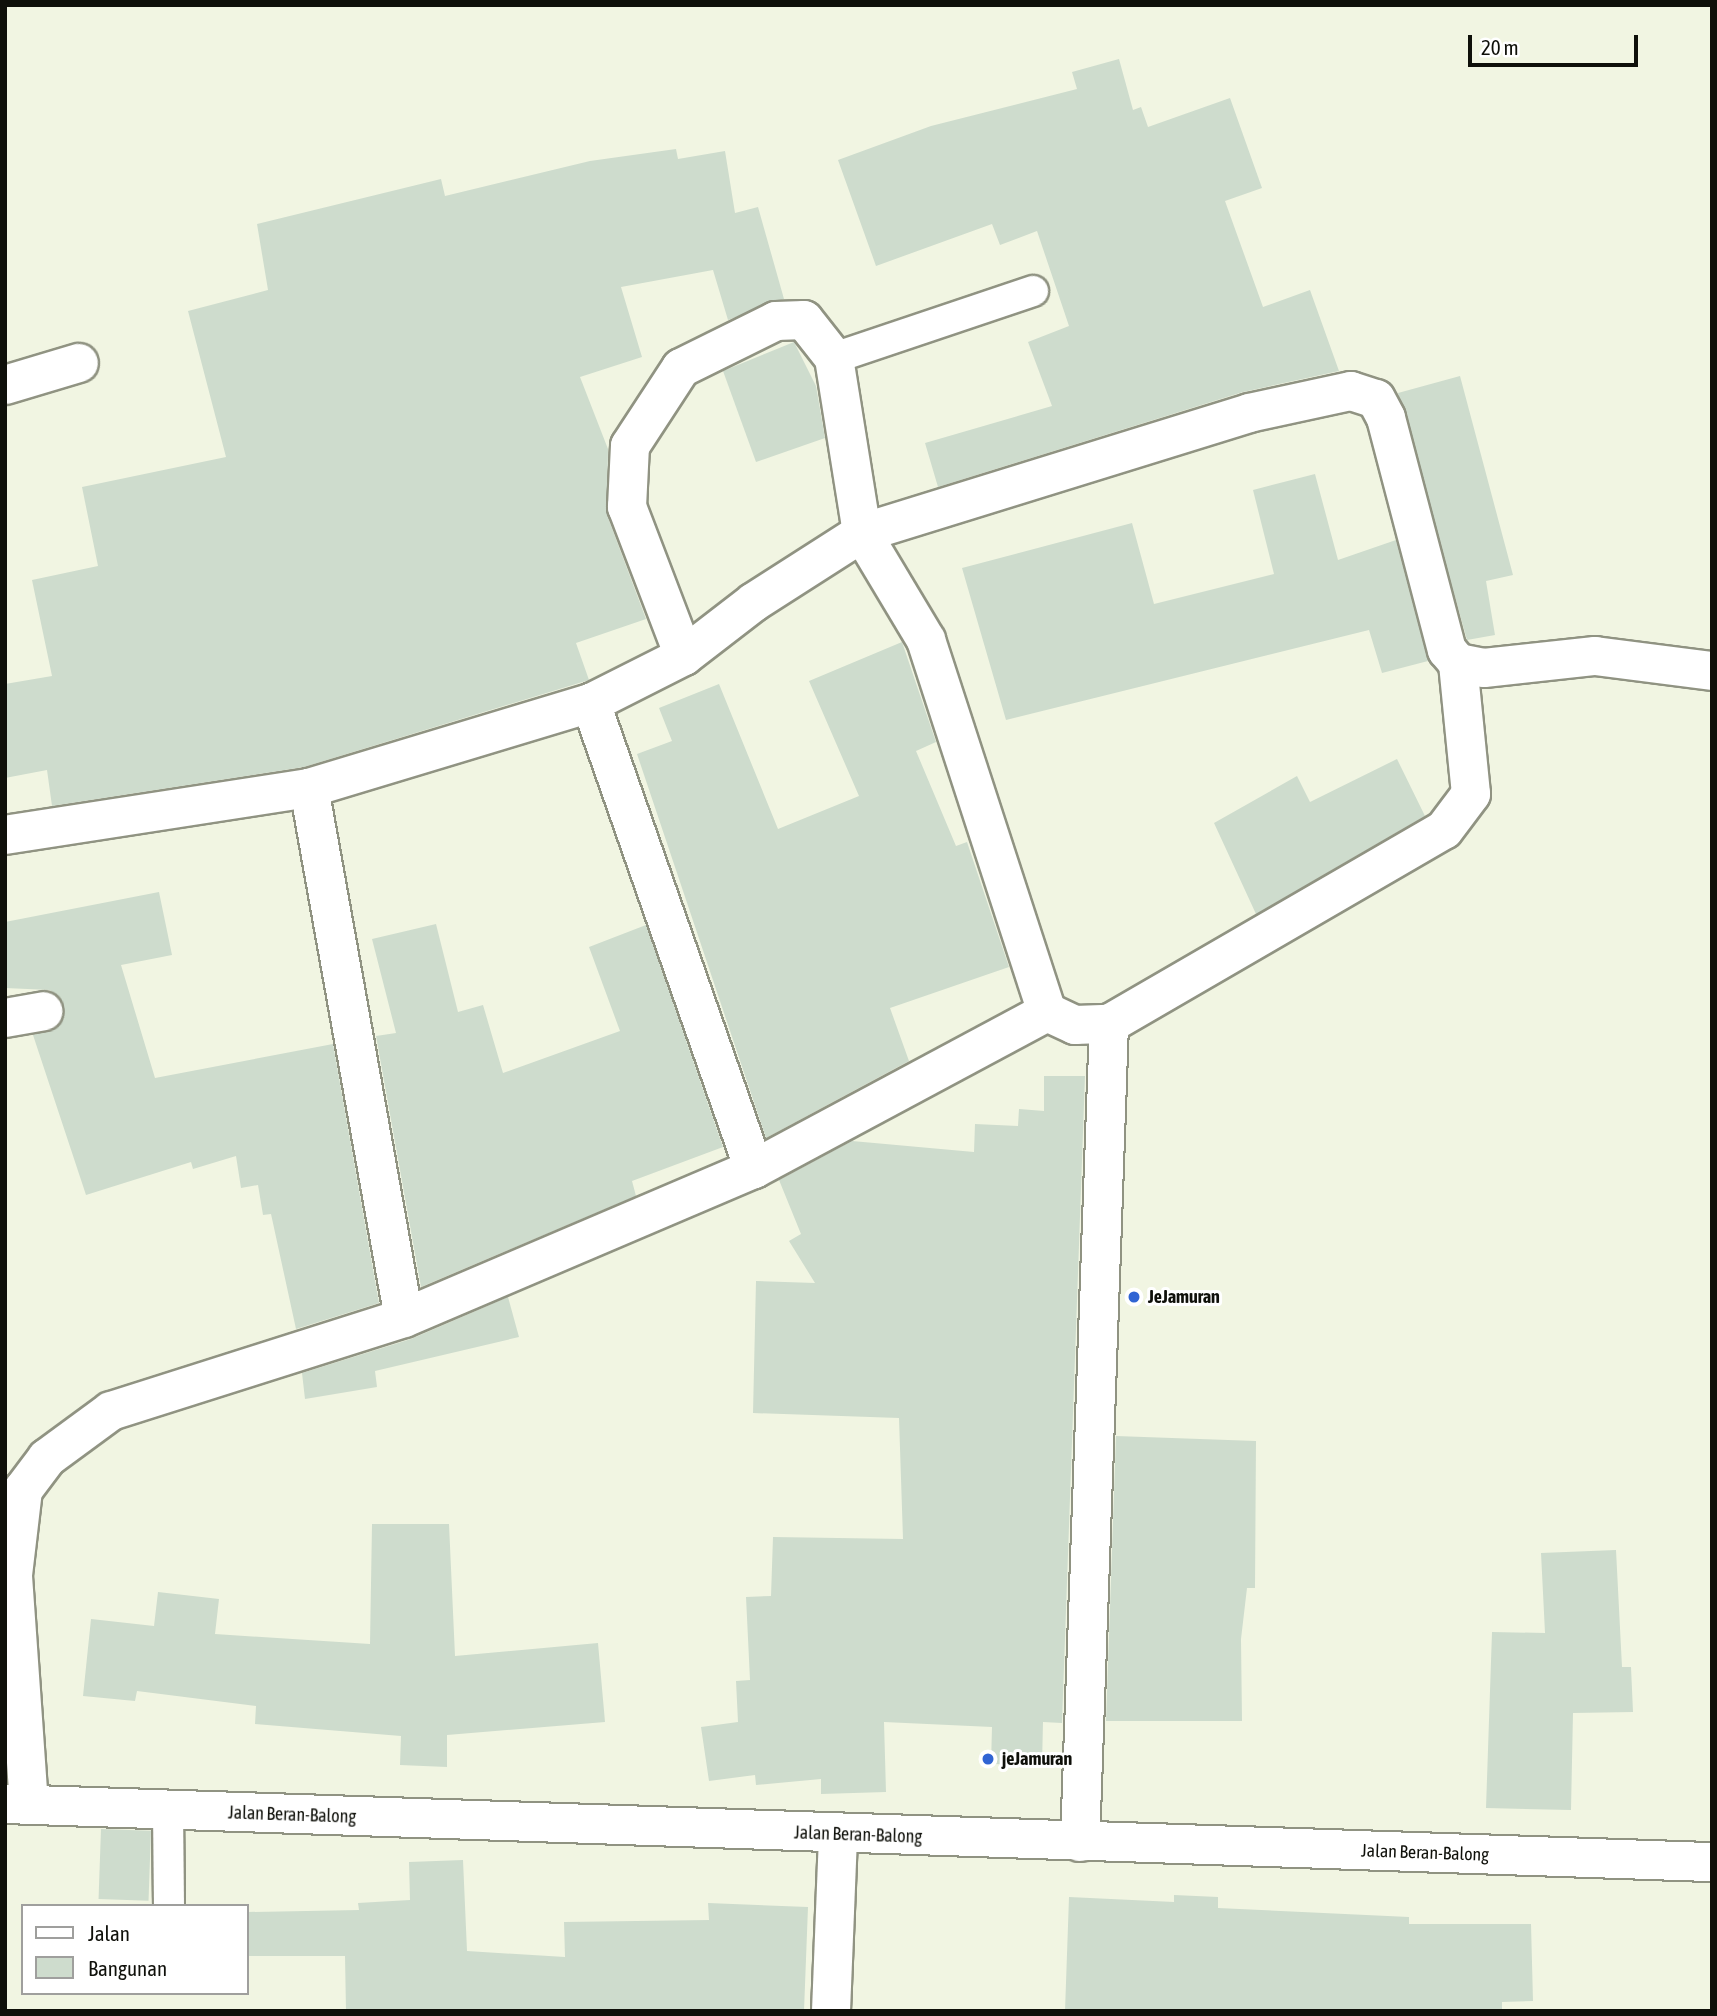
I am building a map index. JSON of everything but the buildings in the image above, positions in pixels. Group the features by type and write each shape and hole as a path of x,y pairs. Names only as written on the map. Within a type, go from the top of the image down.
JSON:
{"street":[{"path":"5,835 309,788 591,703 684,656 754,602 862,533 1249,413 1351,391 1376,399 1386,418 1447,650 1458,663 1471,794 1444,830 1109,1024 1075,1026 1047,1012 926,640 862,533 834,358 804,320 776,321 681,368 630,446 627,507 684,656"},
{"path":"5,385 79,362"},
{"path":"1458,663 1484,668 1595,656 1712,671"},
{"path":"591,703 754,1169"},
{"path":"309,788 404,1318"},
{"path":"5,1018 43,1011"},
{"path":"17,1805 13,1575 23,1490 47,1458 111,1411 404,1318 754,1169 1047,1012"},
{"path":"1080,1842 1109,1024"},
{"name":"Jalan Beran-Balong","path":"17,1805 838,1835 1712,1862"},
{"path":"831,2011 838,1835"}],"lane":[{"path":"834,358 1033,291"},
{"path":"168,1811 169,1904"}],"place":[{"name":"JeJamuran","path":"1134,1297"},
{"name":"jeJamuran","path":"988,1759"}]}
